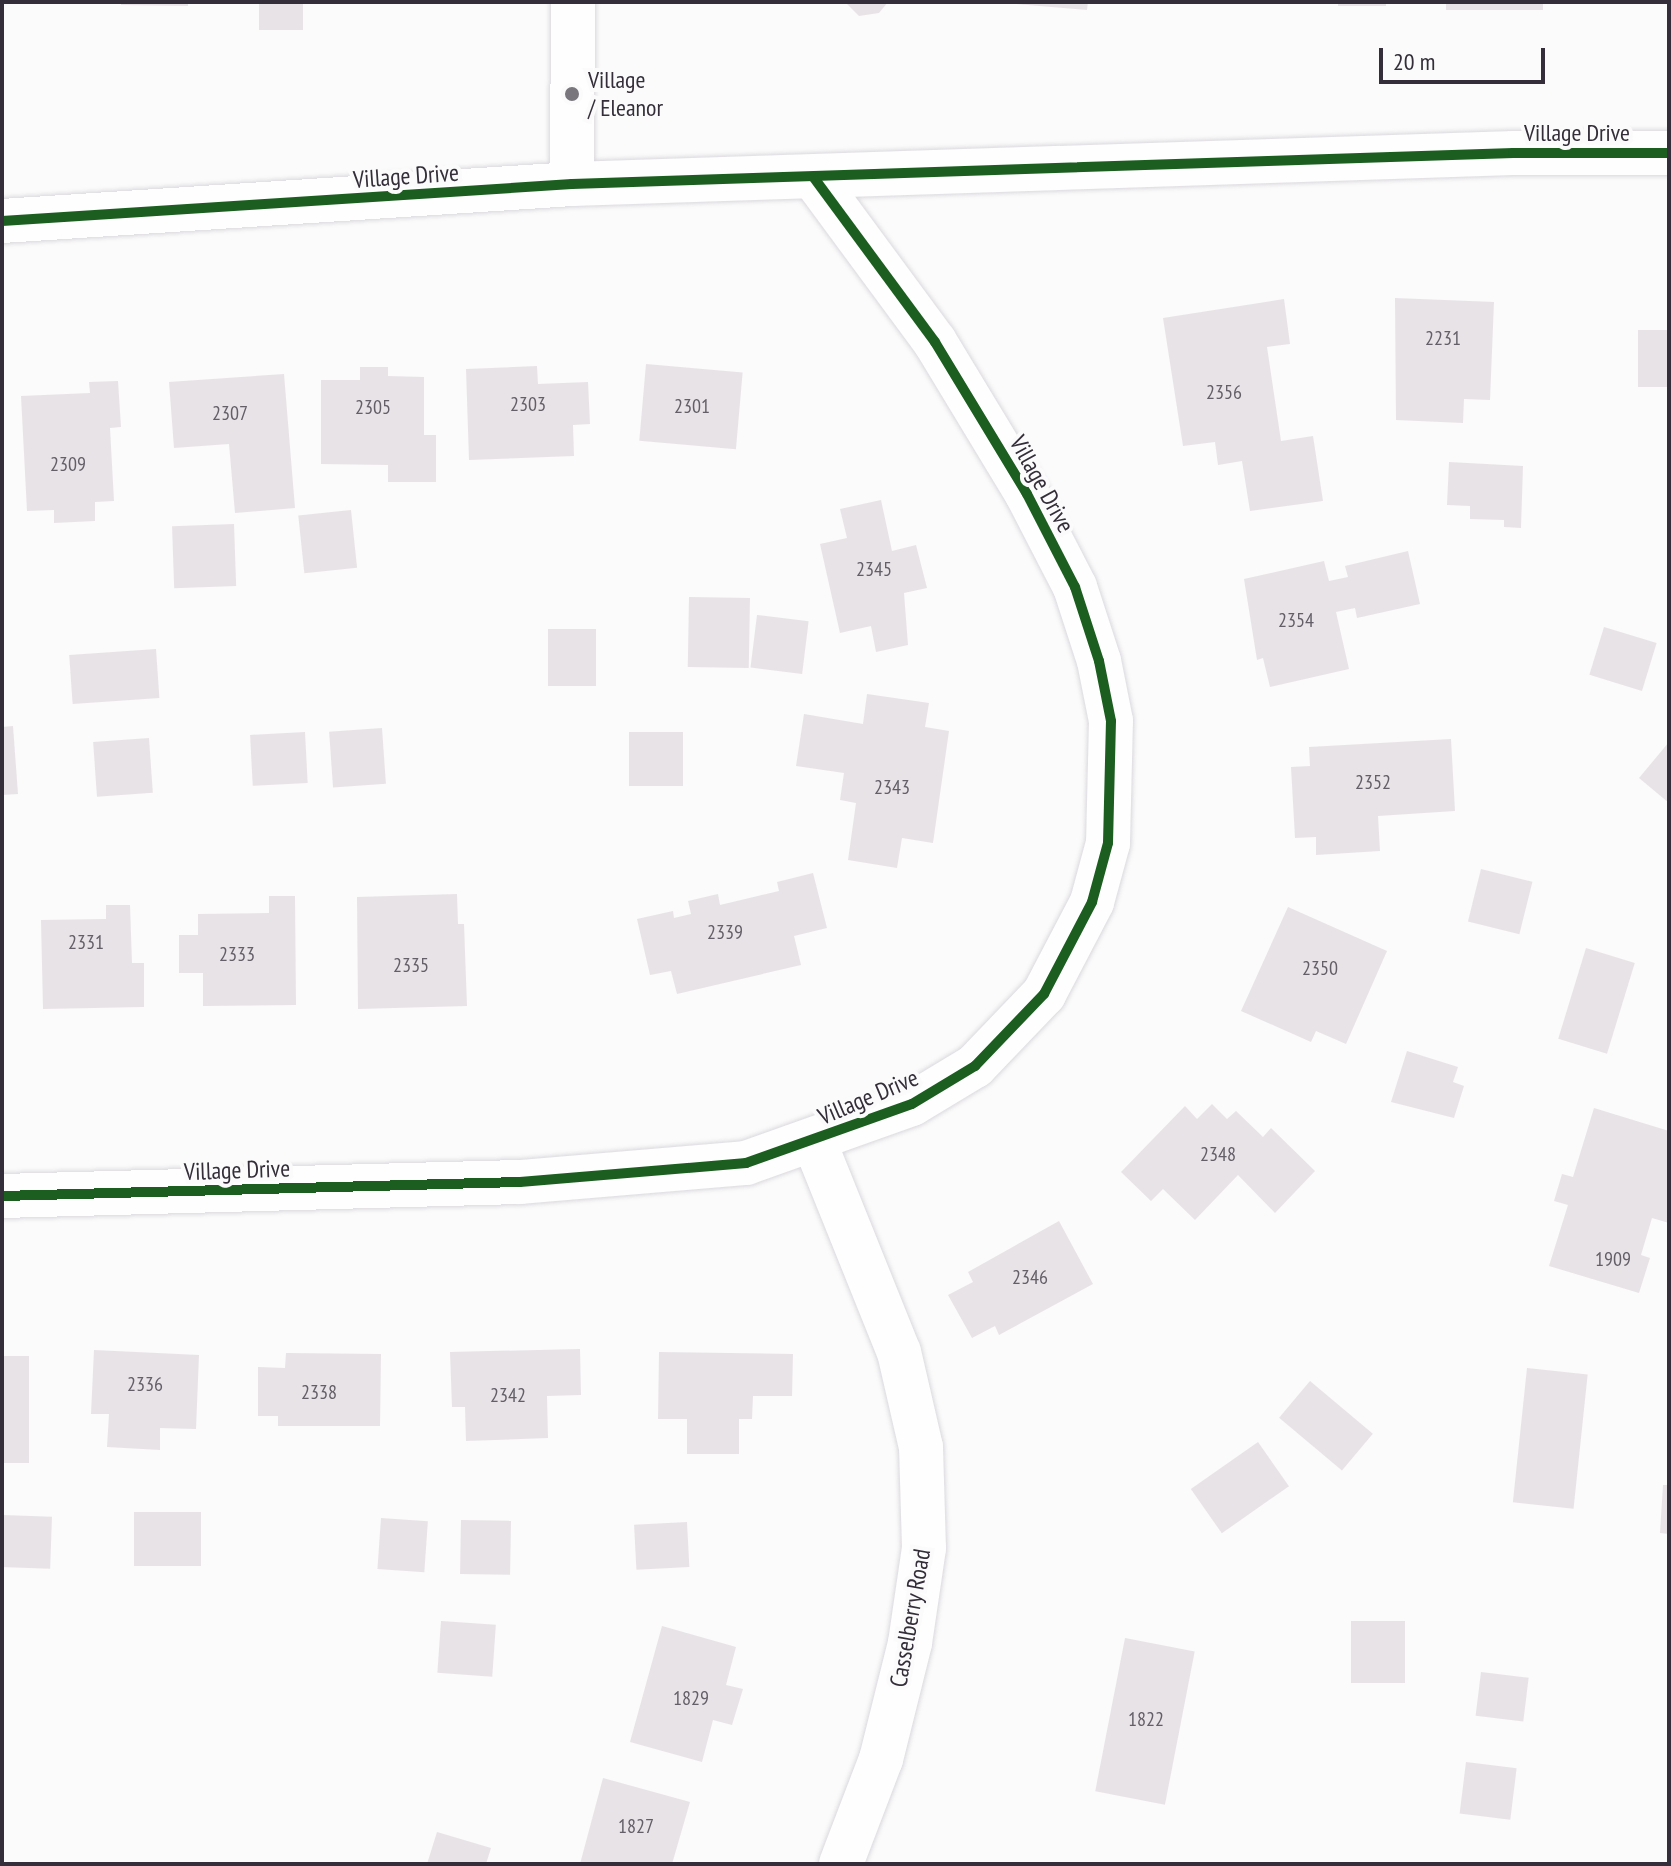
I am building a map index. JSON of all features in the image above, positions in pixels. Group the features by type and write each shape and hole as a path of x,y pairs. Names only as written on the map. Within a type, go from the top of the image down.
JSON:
{"street":[{"path":"572,184 573,2"},
{"name":"Village Drive","path":"2,221 572,184 1513,153 1669,153"},
{"name":"Village Drive","path":"2,1196 536,1181 746,1163 912,1104 975,1066 1044,994 1092,902 1108,843 1113,782 1111,721 1102,676 1075,587 1027,494 935,342 814,178"},
{"name":"Casselberry Road","path":"814,1141 899,1352 921,1447 924,1548 910,1643 881,1759 841,1864"}],"building":[{"path":"121,2 188,2 188,6 121,5"},
{"path":"259,2 303,2 303,30 259,30"},
{"path":"845,2 888,2 879,13 859,16"},
{"path":"994,2 1088,2 1087,10"},
{"path":"1338,2 1386,2 1386,6 1338,6"},
{"path":"1446,2 1543,2 1543,10 1446,10"},
{"path":"1395,298 1494,302 1490,400 1464,399 1463,423 1396,420"},
{"path":"1284,299 1290,344 1267,347 1281,441 1313,436 1323,501 1250,511 1242,461 1218,465 1215,442 1183,446 1163,318"},
{"path":"1638,330 1669,330 1669,387 1638,387"},
{"path":"646,364 743,372 736,449 639,441"},
{"path":"537,366 538,384 588,382 590,424 573,425 574,456 469,460 466,369"},
{"path":"360,367 388,367 388,376 424,377 424,435 436,435 436,482 388,482 388,465 321,464 321,380 360,380"},
{"path":"284,374 295,508 235,513 229,444 174,448 169,382"},
{"path":"118,381 121,427 110,428 114,501 95,502 95,521 54,523 54,510 27,511 21,396 90,393 89,382"},
{"path":"1449,462 1523,466 1521,528 1504,527 1504,520 1470,519 1470,506 1447,505"},
{"path":"881,500 892,551 916,545 927,588 904,593 908,645 876,652 871,626 840,633 820,544 847,538 840,509"},
{"path":"351,510 357,568 304,573 298,516"},
{"path":"234,524 236,586 174,588 172,526"},
{"path":"1408,551 1420,604 1357,618 1355,608 1336,612 1349,669 1270,687 1263,658 1257,660 1244,579 1324,561 1329,581 1348,577 1345,566"},
{"path":"689,597 750,598 749,668 688,667"},
{"path":"757,615 809,621 802,674 751,668"},
{"path":"1604,627 1657,643 1642,691 1589,675"},
{"path":"548,629 596,629 596,686 548,686"},
{"path":"156,649 159,698 73,704 69,655"},
{"path":"867,694 929,703 925,727 949,731 933,843 902,838 897,868 848,860 856,803 840,800 844,773 796,766 804,714 863,724"},
{"path":"13,726 18,794 2,795 2,727"},
{"path":"382,728 386,784 333,788 329,732"},
{"path":"305,732 308,783 253,786 250,735"},
{"path":"629,732 683,732 683,786 629,786"},
{"path":"149,738 153,793 97,797 93,742"},
{"path":"1451,739 1455,811 1378,816 1380,851 1316,855 1316,837 1295,838 1291,767 1310,766 1309,747"},
{"path":"1669,742 1669,803 1639,778"},
{"path":"1481,869 1532,882 1519,934 1468,921"},
{"path":"813,873 827,928 794,936 801,965 677,994 671,971 650,975 637,919 673,911 674,918 691,914 688,901 718,894 720,905 779,891 777,882"},
{"path":"457,894 458,924 464,924 467,1006 358,1009 357,897"},
{"path":"269,896 295,896 296,1005 203,1006 203,973 179,973 179,935 198,935 198,914 269,913"},
{"path":"106,905 130,905 132,963 144,963 144,1007 43,1009 41,920 106,919"},
{"path":"1288,907 1387,951 1346,1044 1316,1031 1311,1042 1241,1011"},
{"path":"1586,948 1635,963 1607,1054 1558,1039"},
{"path":"1407,1051 1458,1067 1453,1082 1464,1086 1454,1118 1391,1102"},
{"path":"1212,1104 1227,1119 1236,1111 1263,1137 1271,1128 1315,1171 1275,1213 1238,1175 1195,1220 1163,1189 1151,1201 1121,1172 1185,1106 1197,1119"},
{"path":"1594,1108 1669,1131 1669,1223 1652,1218 1641,1255 1650,1258 1639,1293 1549,1266 1568,1205 1554,1201 1562,1174 1573,1177"},
{"path":"1059,1221 1093,1284 999,1335 995,1326 972,1338 948,1295 973,1282 968,1272"},
{"path":"580,1349 581,1395 547,1396 548,1438 466,1441 465,1407 452,1407 450,1352"},
{"path":"94,1350 199,1355 196,1429 160,1428 160,1450 107,1447 109,1414 91,1414"},
{"path":"659,1352 793,1354 792,1396 753,1396 752,1419 739,1419 739,1454 687,1454 687,1419 658,1419"},
{"path":"286,1353 381,1354 380,1426 278,1426 278,1416 258,1416 258,1367 285,1368"},
{"path":"2,1356 29,1356 29,1463 2,1463"},
{"path":"1527,1368 1588,1374 1574,1509 1513,1502"},
{"path":"1310,1381 1373,1434 1342,1470 1279,1418"},
{"path":"1258,1442 1289,1486 1222,1533 1191,1489"},
{"path":"1663,1485 1669,1485 1669,1534 1660,1533"},
{"path":"134,1512 201,1512 201,1566 134,1566"},
{"path":"2,1515 52,1517 50,1569 2,1567"},
{"path":"381,1518 428,1521 424,1572 377,1569"},
{"path":"461,1520 511,1521 510,1575 460,1574"},
{"path":"687,1522 689,1567 636,1570 634,1525"},
{"path":"441,1621 496,1625 492,1677 437,1673"},
{"path":"1351,1621 1405,1621 1405,1683 1351,1683"},
{"path":"662,1626 736,1647 726,1685 743,1689 732,1725 713,1720 702,1762 630,1742"},
{"path":"1125,1638 1195,1652 1165,1805 1095,1791"},
{"path":"1481,1672 1529,1678 1523,1722 1476,1716"},
{"path":"1466,1762 1517,1768 1510,1820 1460,1814"},
{"path":"603,1778 690,1802 672,1864 580,1864"},
{"path":"437,1832 491,1848 486,1864 427,1864"}],"cycle path":[{"path":"2,221 572,184 1513,153 1669,153"},
{"path":"2,1196 520,1182 746,1163 912,1104 975,1066 1044,994 1092,902 1108,843 1111,721 1099,661 1075,587 1027,494 935,342 814,178"}],"place":[{"name":"Village / Eleanor","path":"572,94"}]}
